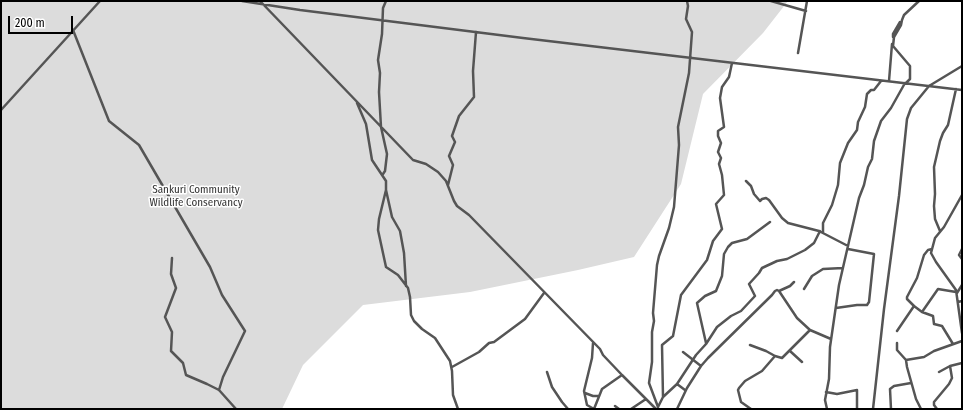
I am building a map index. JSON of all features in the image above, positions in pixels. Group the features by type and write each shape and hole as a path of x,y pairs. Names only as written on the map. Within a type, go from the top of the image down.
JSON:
{"street":[{"path":"1,110 72,30 100,1"},
{"path":"242,1 261,2 300,10 476,32 962,90"},
{"path":"382,174 385,171 387,154 381,127 378,60 383,8 386,1"},
{"path":"657,408 649,383 652,362 653,313 657,265 674,207 679,145 678,127 688,73 692,32 686,19 688,6 686,1"},
{"path":"771,1 806,11"},
{"path":"798,53 807,1"},
{"path":"889,81 893,34 907,12 919,1"},
{"path":"261,2 413,160 433,168 448,185 457,206 469,215 600,349 603,355 622,376 657,408"},
{"path":"827,409 825,400 829,380 832,339 839,285 859,198 872,159 874,141 881,121 891,108 905,83 910,79 910,66 893,46 894,37 902,25 902,20"},
{"path":"72,30 109,121 139,145 210,267 222,295 245,331 218,390"},
{"path":"448,185 453,165 449,156 455,142 452,136 459,116 474,96 473,71 476,32"},
{"path":"663,397 662,345 673,336 681,295 707,260 713,241 722,229 716,204 724,195 722,175 719,164 721,158 718,152 721,143 718,136 718,130 724,127 720,98 722,87 729,77 732,63"},
{"path":"873,409 907,119 911,108 929,86 962,66"},
{"path":"657,408 663,397 677,384 717,327 734,314 741,311 755,296 750,284 763,266 779,260 787,259 805,250 814,243 821,232 824,221 830,210 838,185 840,163 846,148 857,130 858,122 865,107 867,94 871,90 874,90 881,80"},
{"path":"940,231 935,219 934,167 940,141 948,125 956,90"},
{"path":"356,101 366,124 372,160 386,181 386,190 392,217 400,231 404,253 406,287"},
{"path":"746,182 751,186 754,194 760,201 766,198 769,200 782,218 788,223 821,232 848,247 874,254 871,289 869,302 867,305 836,308"},
{"path":"386,190 379,220 379,237 387,268 398,275 406,287 410,298 411,315 414,321 435,338 450,361 452,367 453,395 458,409"},
{"path":"962,195 933,242 932,249 932,256 956,292 959,321 962,332"},
{"path":"706,344 696,303 705,296 716,291 722,276 724,254 728,247 732,243 747,239 770,222"},
{"path":"932,249 928,250 924,255 917,278 907,299 922,312 933,316 934,324 942,326 953,344"},
{"path":"962,249 959,255 962,260"},
{"path":"172,258 171,274 176,288 165,318 172,332 170,351 183,363 186,375 218,390 236,409"},
{"path":"804,289 812,276 822,269 843,268"},
{"path":"677,409 685,390 700,366 775,291 779,291 790,286 794,282"},
{"path":"956,292 962,285"},
{"path":"922,312 938,288 956,292"},
{"path":"779,291 797,318 810,330 832,339"},
{"path":"452,367 479,352 489,343 494,342 525,319 544,293"},
{"path":"958,302 962,301"},
{"path":"897,331 914,306"},
{"path":"750,345 782,358 810,330"},
{"path":"906,360 924,356 962,341"},
{"path":"593,343 592,358 586,379 585,393 587,405 594,409 602,389 622,376"},
{"path":"897,343 897,350 906,360 911,383 921,409"},
{"path":"790,351 802,362"},
{"path":"683,352 700,366"},
{"path":"751,409 741,402 738,390 745,381 762,371 775,356"},
{"path":"939,372 950,366 962,363"},
{"path":"937,409 934,406 934,402 952,378 950,366"},
{"path":"547,372 552,387 566,408"},
{"path":"891,409 890,390 894,386 911,383"},
{"path":"677,384 685,390"},
{"path":"826,392 837,394 857,390 857,409"},
{"path":"585,393 599,396"},
{"path":"631,409 646,399"},
{"path":"615,406 619,409"}],"green space":[{"name":"Sankuri Community Wildlife Conservancy","path":"1,1 788,1 763,33 703,94 681,184 634,257 470,292 363,305 303,365 282,409 1,409"}]}
